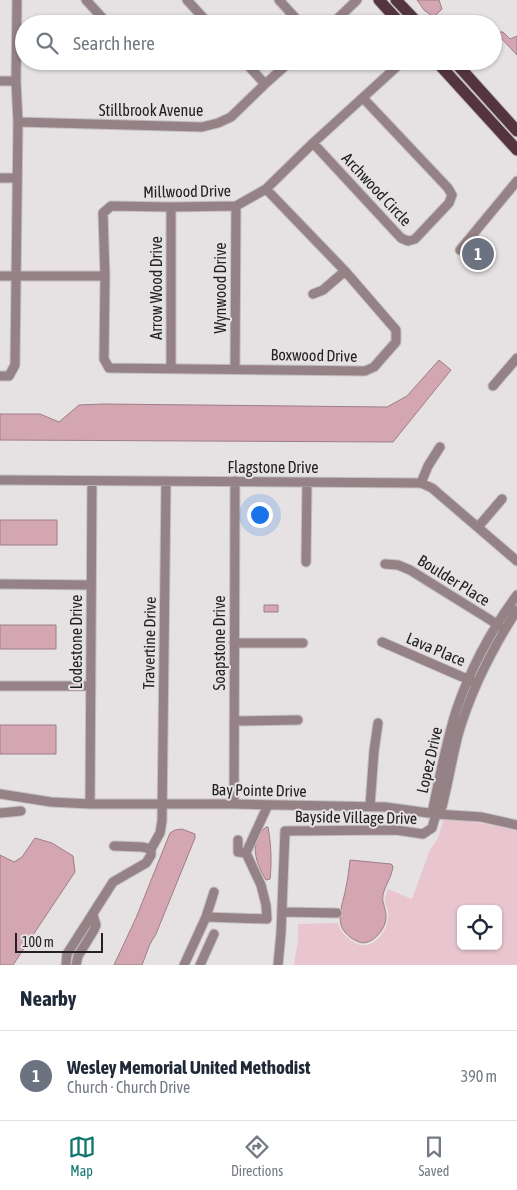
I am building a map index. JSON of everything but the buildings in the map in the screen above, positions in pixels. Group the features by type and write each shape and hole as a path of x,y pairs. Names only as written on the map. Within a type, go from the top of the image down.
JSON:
{"main road":[{"path":"379,0 392,15"},
{"path":"398,1 410,15"},
{"path":"444,70 517,150"},
{"path":"462,70 517,131"}],"street":[{"path":"17,0 17,15"},
{"path":"86,0 100,15"},
{"path":"187,0 201,15"},
{"path":"279,0 293,15"},
{"path":"341,15 357,0"},
{"path":"0,376 9,376 16,365 18,122 16,70"},
{"path":"252,70 265,84"},
{"name":"Stillbrook Avenue","path":"18,122 202,127 231,117 281,70"},
{"name":"Millwood Drive","path":"106,276 103,213 111,206 236,206 266,189 393,70"},
{"path":"0,80 16,81"},
{"name":"Archwood Circle","path":"314,143 401,238 408,241 415,239 449,203 452,195 448,188 363,98"},
{"path":"0,178 17,178"},
{"path":"460,250 517,181"},
{"name":"Boxwood Drive","path":"106,276 104,359 109,368 365,371 374,367 396,342 396,330 345,271 266,189"},
{"name":"Wynwood Drive","path":"235,369 236,206"},
{"name":"Arrow Wood Drive","path":"170,368 171,207"},
{"path":"313,294 323,290 345,271"},
{"path":"0,276 106,276"},
{"path":"493,386 517,359"},
{"path":"440,447 428,466 422,483 432,488 517,560"},
{"name":"Flagstone Drive","path":"0,480 422,483"},
{"name":"Lodestone Drive","path":"90,804 92,481"},
{"name":"Soapstone Drive","path":"234,804 235,481"},
{"name":"Travertine Drive","path":"66,965 67,954 113,882 146,864 151,855 151,849 160,833 162,821 166,482"},
{"path":"306,562 307,482"},
{"path":"478,527 502,499"},
{"name":"Boulder Place","path":"384,564 404,567 501,627"},
{"path":"0,584 91,585"},
{"name":"Lopez Drive","path":"436,814 442,807 473,681 486,663 517,595"},
{"name":"Lopez Drive","path":"501,627 517,610"},
{"path":"234,643 303,642"},
{"name":"Lava Place","path":"382,642 473,681"},
{"path":"0,686 91,686"},
{"path":"234,720 298,720"},
{"path":"370,806 378,723"},
{"name":"Bay Pointe Drive","path":"0,794 51,802 90,804 370,806 481,817 517,825"},
{"path":"206,917 267,919 261,885 246,853 268,804"},
{"path":"0,813 20,811"},
{"name":"Bayside Village Drive","path":"278,965 282,933 285,830 396,830 423,834 432,828 436,814"},
{"path":"238,840 238,852 246,853"},
{"path":"114,846 151,849"},
{"path":"184,965 206,917 214,892"},
{"path":"282,912 337,913"},
{"path":"76,965 78,956 96,925 93,915"},
{"path":"200,965 214,934"}],"shaded area":[{"path":"417,0 439,0 442,9 436,15 431,15 424,10"},
{"path":"502,32 510,39 517,36 517,55 502,39"},
{"path":"439,360 451,370 393,442 0,440 0,414 40,414 59,422 79,405 387,407 407,396"},
{"path":"0,520 57,520 57,545 0,545"},
{"path":"264,605 278,605 278,612 264,612"},
{"path":"0,625 56,625 56,649 0,649"},
{"path":"0,725 56,725 56,754 0,754"},
{"path":"444,818 517,830 517,965 294,965 298,940 298,924 338,923 345,935 354,943 360,945 368,945 378,939 388,921 385,900 388,889 412,899 430,850 438,838"},
{"path":"268,827 269,833 271,859 270,879 266,880 259,867 255,846 260,833"},
{"path":"182,829 195,834 195,838 142,965 114,965 136,918 170,833"},
{"path":"35,838 52,843 73,856 75,872 13,965 0,965 0,855 14,862 22,857"},
{"path":"350,860 391,864 393,866 383,895 386,914 385,923 372,940 361,943 345,933 340,920"}],"place":[{"name":"Wesley Memorial United Methodist","path":"478,254"}]}
